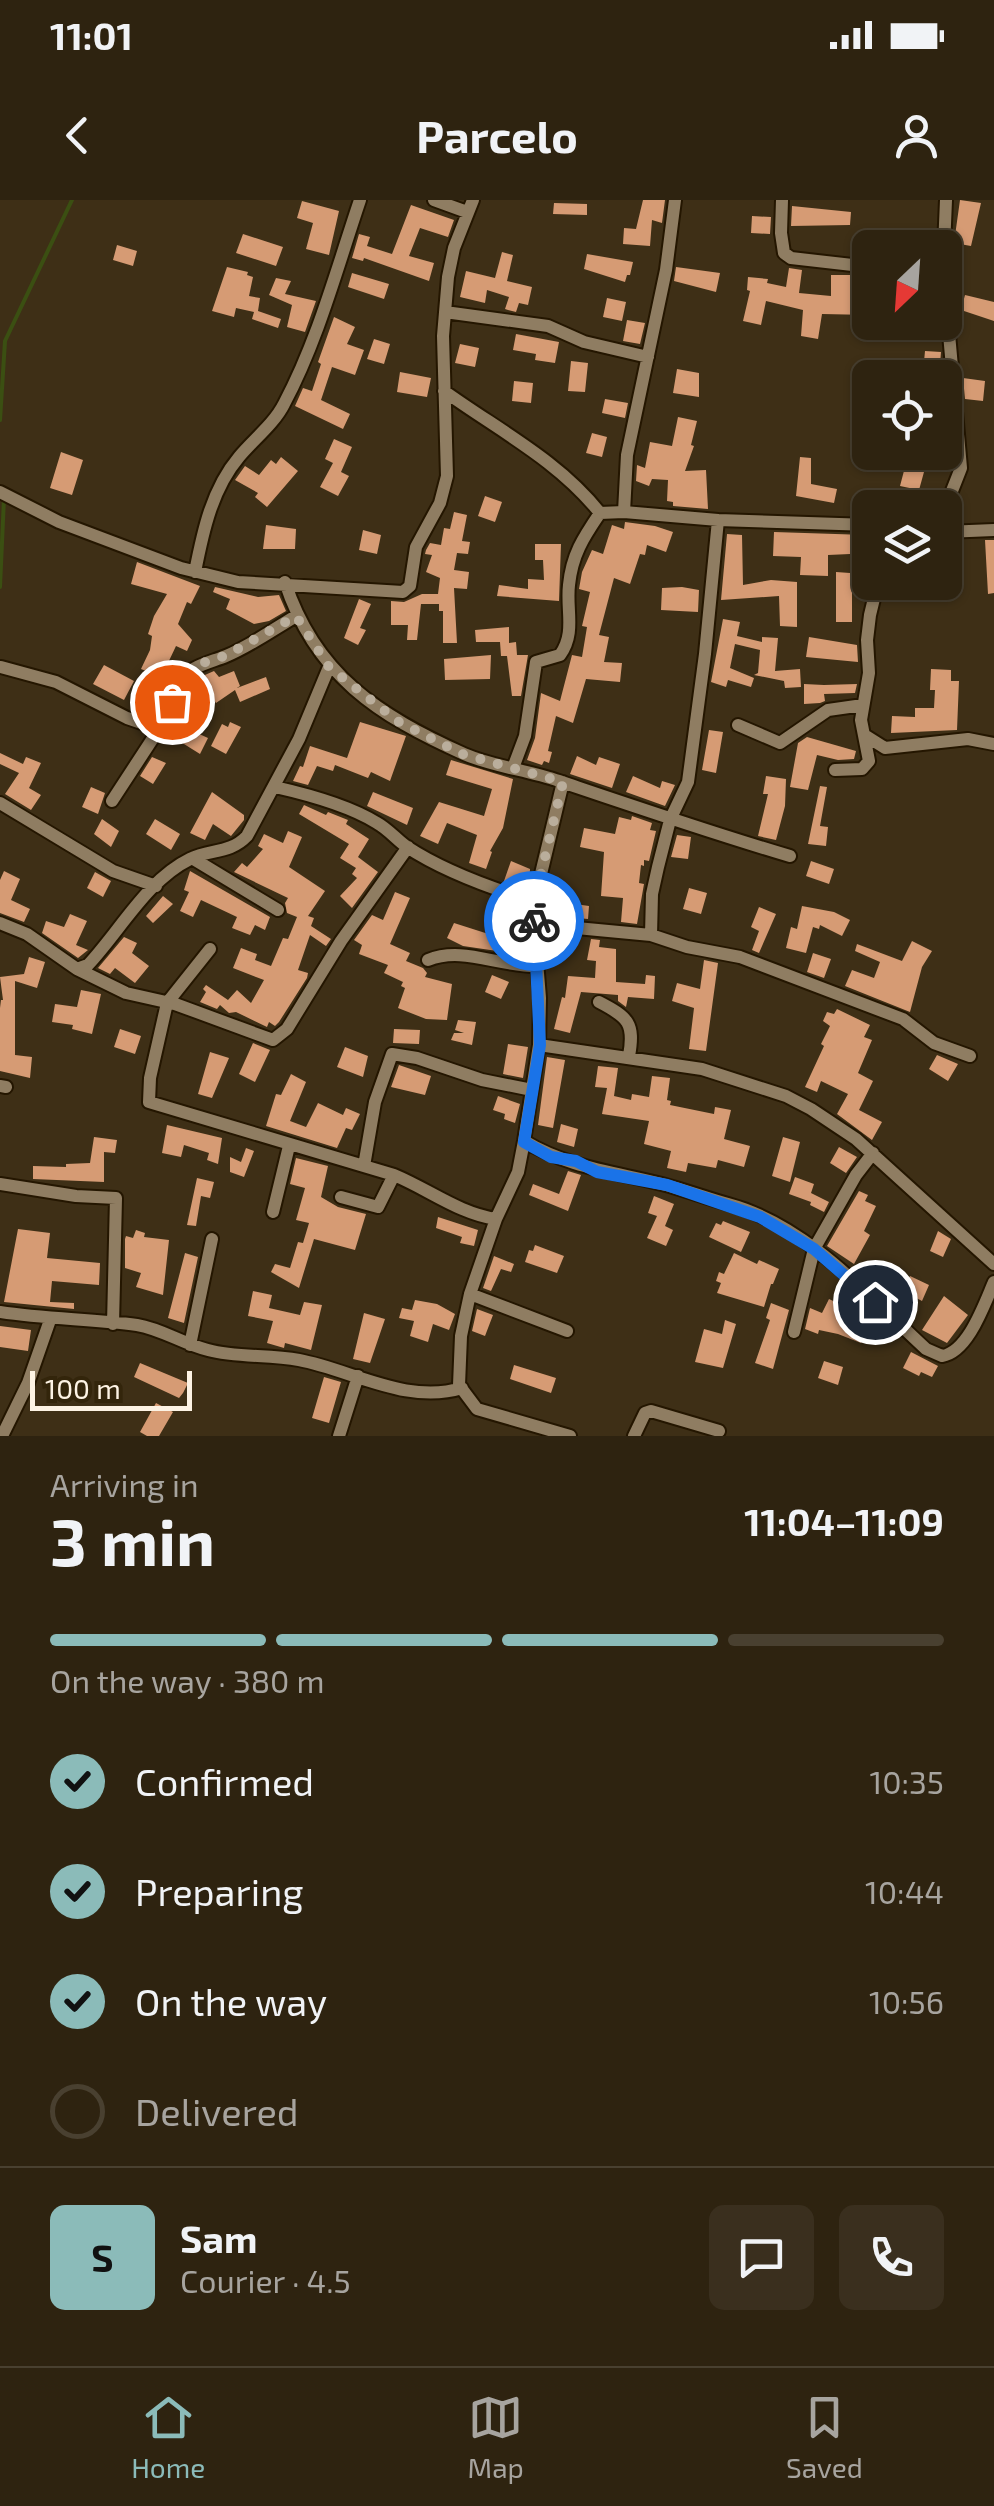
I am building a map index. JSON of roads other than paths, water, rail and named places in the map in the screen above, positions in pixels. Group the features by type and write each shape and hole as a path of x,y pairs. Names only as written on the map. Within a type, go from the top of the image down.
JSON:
{"street":[{"path":"195,572 202,534 218,491 238,457 281,410 294,385 360,200"},
{"path":"0,492 59,522 195,572 238,582 403,592 410,586 416,547 430,525 447,476 445,312 454,248 470,206 434,200"},
{"path":"624,512 627,454 666,270 675,200"},
{"path":"782,200 784,253 791,258 852,264"},
{"path":"945,230 946,200"},
{"path":"445,312 548,326 584,342 648,358"},
{"path":"951,340 961,468 952,490"},
{"path":"444,390 527,446 582,491 600,513"},
{"path":"600,513 852,524"},
{"path":"512,768 525,736 533,668 542,659 560,655 568,645 568,586 577,546 600,513"},
{"path":"651,935 652,894 670,820 688,782 718,520"},
{"path":"962,531 994,530"},
{"path":"285,582 296,616 329,667 380,709 417,732 462,754 563,782 790,856"},
{"path":"835,770 862,769 870,755 861,732 869,673 866,640 874,600"},
{"path":"112,801 160,729 178,684 188,673 296,616"},
{"path":"1,666 56,682 115,712 160,729"},
{"path":"77,970 96,956 156,886 192,858 239,844 274,787 329,667"},
{"path":"738,725 780,743 828,710 863,705"},
{"path":"861,732 886,748 968,739 994,744"},
{"path":"563,782 536,902 540,1045 524,1142 518,1172 496,1218 470,1294 460,1336 458,1380 477,1409 570,1436"},
{"path":"274,787 302,793 377,822 408,848 504,892 536,902"},
{"path":"0,804 113,871 156,886"},
{"path":"0,922 27,934 77,970 126,994 166,1003 273,1040 280,1037 408,848"},
{"path":"192,858 278,910"},
{"path":"534,924 651,935 740,957 904,1019 934,1043 970,1056"},
{"path":"210,949 166,1003 150,1078 149,1102 394,1175 421,1186 442,1202 474,1215 496,1218"},
{"path":"428,960 459,953 508,966 536,966"},
{"path":"599,1002 621,1013 630,1027 629,1056"},
{"path":"540,1045 724,1074 786,1096 873,1153 994,1264"},
{"path":"364,1166 375,1102 392,1054 532,1090"},
{"path":"524,1142 551,1157 576,1161 597,1172 667,1185 732,1205 779,1226 814,1249 926,1349 942,1356 956,1350 971,1329 994,1282"},
{"path":"273,1212 289,1146"},
{"path":"794,1332 814,1249 873,1153"},
{"path":"341,1197 378,1207 394,1175"},
{"path":"0,1184 116,1198 113,1324"},
{"path":"190,1344 212,1239"},
{"path":"470,1294 566,1331"},
{"path":"0,1312 160,1330 212,1352 297,1360 414,1393 442,1394 462,1388"},
{"path":"2,1436 28,1384 50,1320"},
{"path":"338,1436 358,1376"},
{"path":"634,1436 645,1413 651,1411 719,1431"}],"waterway":[{"path":"0,420 5,341 72,200"},
{"path":"0,587 4,498"}]}
